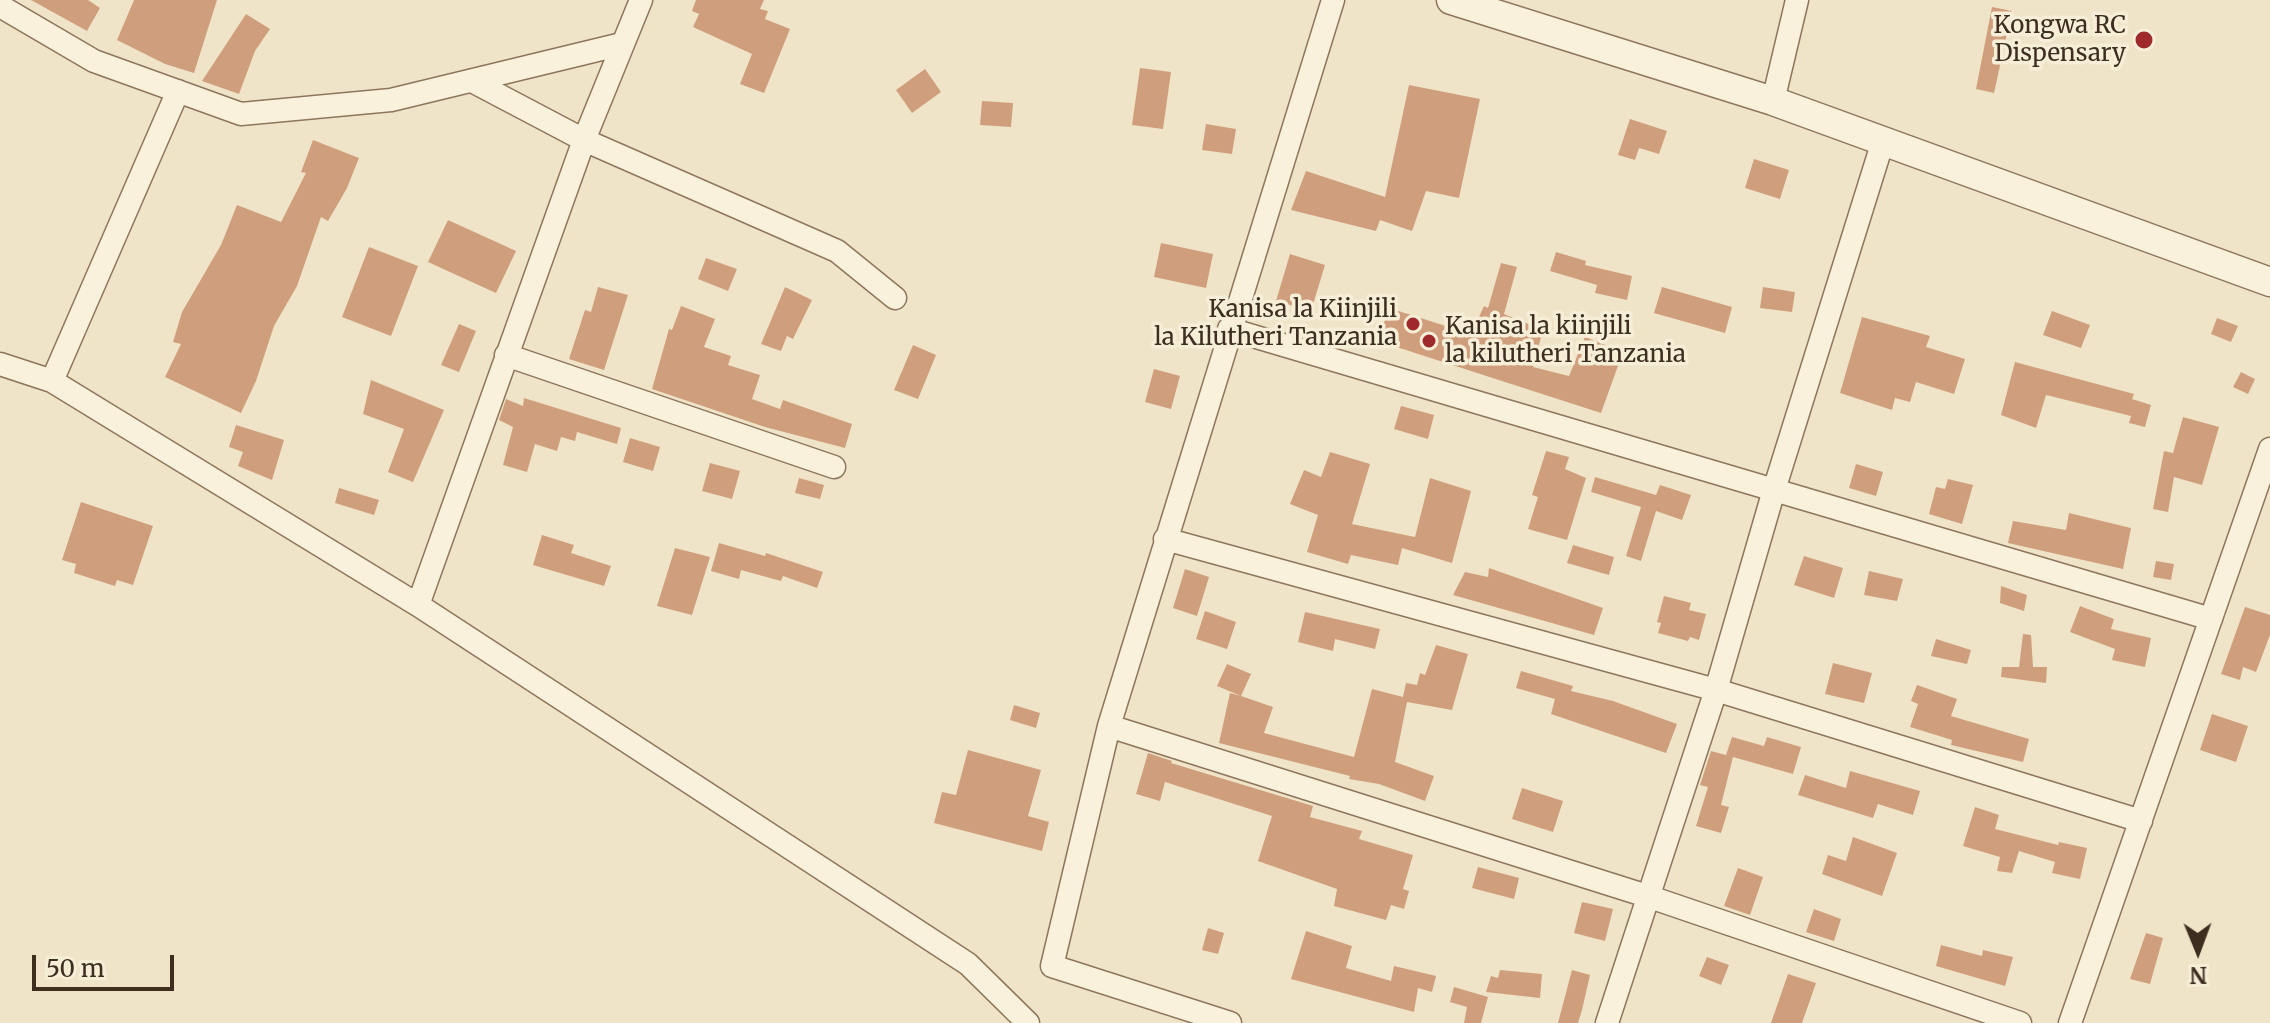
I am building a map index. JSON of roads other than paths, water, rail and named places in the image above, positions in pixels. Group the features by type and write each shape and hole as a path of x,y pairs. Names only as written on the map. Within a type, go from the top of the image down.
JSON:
{"street":[{"path":"418,605 584,140 641,0"},
{"path":"1230,1023 1052,966 1109,726 1333,0"},
{"path":"1451,0 1773,101 2270,282"},
{"path":"1773,101 1797,0"},
{"path":"0,6 94,61 241,114 391,100 622,44"},
{"path":"472,81 584,140 837,251 895,298"},
{"path":"52,381 178,91"},
{"path":"1607,1023 1716,690 1774,490 1883,141"},
{"path":"1229,329 2211,619"},
{"path":"506,355 834,467"},
{"path":"0,364 52,381 418,605 968,964 1028,1023"},
{"path":"2070,1023 2270,449"},
{"path":"1165,539 1716,690 2141,821"},
{"path":"1109,726 1647,896 2020,1023"}],"place":[{"name":"Kongwa RC Dispensary","path":"2144,40"},
{"name":"Kanisa la Kiinjili la Kilutheri Tanzania","path":"1413,324"},
{"name":"Kanisa la kiinjili la kilutheri Tanzania","path":"1429,341"}]}
